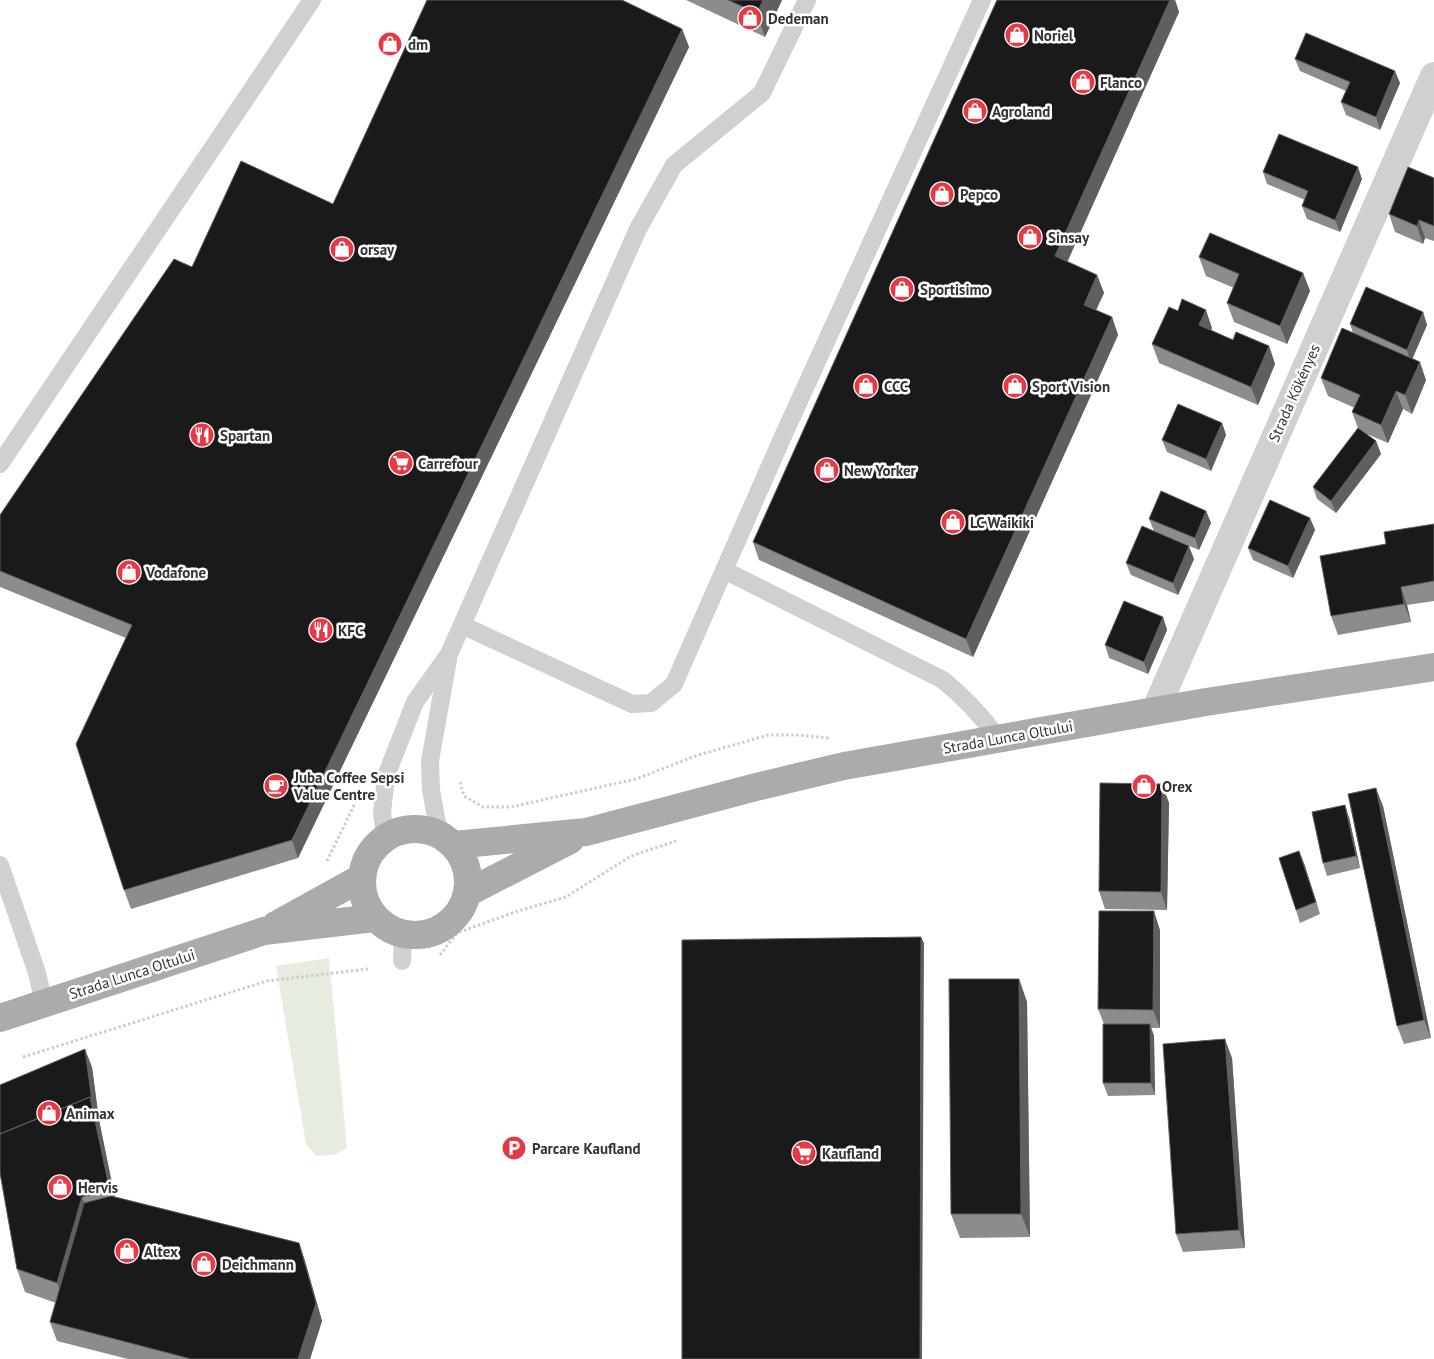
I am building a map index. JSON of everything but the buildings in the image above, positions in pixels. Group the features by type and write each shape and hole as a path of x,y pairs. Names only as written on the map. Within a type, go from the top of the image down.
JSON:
{"main road":[{"name":"Strada Lunca Oltului","path":"586,832 720,796 844,766 1155,711 1434,667"},
{"path":"421,828 446,840 464,859 468,876 467,893 462,909 451,922 437,932 420,936 402,948 387,928 374,918 365,903 361,878 364,863 373,848 385,837 402,830 421,828"},
{"path":"446,840 586,832"},
{"path":"467,893 586,832"},
{"path":"264,932 361,878"},
{"path":"264,932 374,918"},
{"name":"Strada Lunca Oltului","path":"0,1018 264,932"}],"street":[{"name":"Strada Kökényes","path":"1155,711 1434,76"}],"lane":[{"path":"0,464 312,0"},
{"path":"385,837 382,813 386,776 415,702 448,654 462,625 638,229 674,165 762,94 807,0"},
{"path":"462,625 632,704 651,703 674,684 784,434 982,0"},
{"path":"724,570 943,680 975,708 998,738"},
{"path":"446,840 431,790 430,761 448,654"},
{"path":"0,864 37,973 44,1003"}],"path":[{"path":"460,782 464,796 483,807 511,807 636,779 698,755 768,735 832,738"},
{"path":"325,864 330,858 361,790"},
{"path":"440,955 457,933 518,911 566,897 631,856 677,841"},
{"path":"23,1057 267,981 368,969"}],"shaded area":[{"path":"329,958 347,1148 334,1155 316,1156 306,1144 276,966"}],"place":[{"name":"Dedeman","path":"750,18"},
{"name":"Noriel","path":"1017,35"},
{"name":"dm","path":"390,44"},
{"name":"Flanco","path":"1083,82"},
{"name":"Agroland","path":"975,111"},
{"name":"Pepco","path":"942,194"},
{"name":"Sinsay","path":"1030,237"},
{"name":"orsay","path":"342,249"},
{"name":"Sportisimo","path":"902,289"},
{"name":"CCC","path":"866,386"},
{"name":"Sport Vision","path":"1015,386"},
{"name":"Spartan","path":"202,435"},
{"name":"Carrefour","path":"401,463"},
{"name":"New Yorker","path":"827,470"},
{"name":"LC Waikiki","path":"953,522"},
{"name":"Vodafone","path":"129,572"},
{"name":"KFC","path":"321,630"},
{"name":"Juba Coffee Sepsi Value Centre","path":"276,786"},
{"name":"Orex","path":"1144,786"},
{"name":"Animax","path":"49,1113"},
{"name":"Parcare Kaufland","path":"514,1148"},
{"name":"Kaufland","path":"804,1153"},
{"name":"Hervis","path":"60,1187"},
{"name":"Altex","path":"127,1251"},
{"name":"Deichmann","path":"204,1264"}]}
